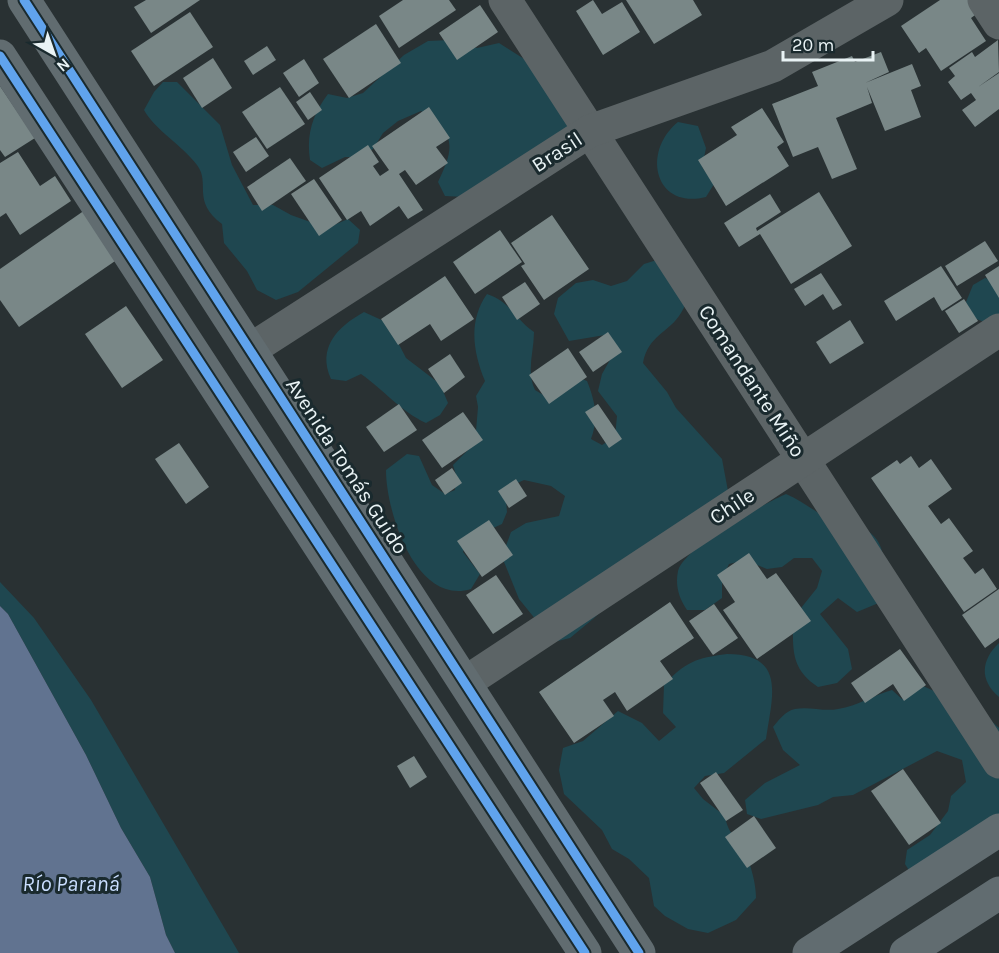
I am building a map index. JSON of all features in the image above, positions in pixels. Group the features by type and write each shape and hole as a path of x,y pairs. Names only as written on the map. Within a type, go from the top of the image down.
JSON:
{"main road":[{"name":"Avenida Tomás Guido","path":"25,0 639,953"},
{"path":"0,56 585,953"},
{"path":"809,953 999,830"},
{"path":"906,953 999,893"}],"street":[{"name":"Comandante Miño","path":"505,0 999,762"},
{"name":"Brasil","path":"250,350 590,131 773,66 887,0"},
{"path":"984,0 999,23"},
{"name":"Chile","path":"466,682 999,330"}],"shaded area":[{"path":"450,40 477,48 499,43 529,62 567,105 570,146 465,197 445,196 438,182 444,170 449,142 441,126 421,111 398,121 383,133 373,149 361,157 345,157 322,168 310,160 309,142 312,125 318,109 328,94 347,98 363,93 404,55 428,41"},
{"path":"163,82 177,82 220,125 232,165 253,205 273,205 291,215 327,228 348,219 360,230 358,243 298,292 276,300 257,290 247,271 224,243 222,224 207,208 201,172 197,165 144,110 154,92"},
{"path":"678,122 698,126 706,148 702,167 714,184 706,197 689,199 675,195 665,187 659,176 657,162 660,148 666,134"},
{"path":"660,259 689,294 676,320 649,346 643,363 667,392 676,408 722,459 728,491 593,619 570,638 554,642 519,599 502,557 511,532 526,523 559,516 565,496 551,486 524,480 505,489 507,512 502,524 467,540 463,552 480,574 471,589 452,590 435,583 420,570 408,552 398,531 392,509 386,470 407,454 419,456 432,485 445,494 455,490 456,475 453,465 475,443 478,407 476,396 485,381 474,337 477,315 487,294 502,301 534,332 531,376 535,390 545,396 572,375 587,381 595,410 595,424 591,439 602,445 615,437 617,416 598,391 602,374 611,358 605,335 569,341 554,314 558,298 576,283 593,280 611,286 627,281 644,264"},
{"path":"985,278 999,282 999,328 974,318 966,302 973,285"},
{"path":"364,312 388,323 406,358 440,384 448,403 440,415 426,423 408,413 361,374 346,381 331,379 326,358 328,348 345,324"},
{"path":"786,494 826,517 862,528 878,541 882,550 884,582 881,602 857,612 838,598 820,614 848,649 852,669 837,683 818,687 802,673 795,657 793,618 817,588 822,571 812,558 794,558 782,567 767,569 745,560 729,564 722,579 722,598 705,610 687,610 678,592 678,571 683,561 694,550 726,527"},
{"path":"0,582 34,618 91,700 239,953 175,953 166,935 150,877 121,828 86,755 8,614 0,606"},
{"path":"999,643 999,697 988,684 985,670 989,656"},
{"path":"727,654 746,656 759,661 767,670 772,694 766,739 724,773 705,776 694,788 703,799 725,816 731,832 747,857 756,892 756,898 736,920 708,933 688,929 665,916 654,906 649,878 629,859 612,849 602,830 564,794 559,770 563,748 583,741 618,711 642,723 659,741 676,727 663,713 664,685 678,671 692,662"},
{"path":"923,686 983,713 999,728 999,819 910,872 905,864 907,850 930,835 948,811 951,796 966,782 962,760 937,751 853,795 833,797 818,805 761,819 747,814 745,800 765,783 800,765 783,750 773,727 785,714 800,708 833,710 845,708 892,690 902,699"}],"water":[{"name":"Río Paraná","path":"0,606 8,614 86,755 121,828 150,877 166,935 175,953 0,953"}],"building":[{"path":"146,0 200,0 151,33 134,7"},
{"path":"403,0 449,0 456,10 399,48 379,16"},
{"path":"593,0 602,14 622,2 640,32 603,55 576,11"},
{"path":"626,0 693,0 702,15 654,44"},
{"path":"940,0 969,0 978,13 971,18 986,41 941,71 926,48 919,53 901,26"},
{"path":"480,5 498,32 457,60 439,33"},
{"path":"190,12 213,47 154,86 131,51"},
{"path":"376,24 401,63 349,98 323,59"},
{"path":"998,40 999,72 978,87 999,73 999,109 975,127 962,110 976,100 971,93 961,100 948,82 955,76 949,68 972,52 975,57"},
{"path":"267,46 276,60 253,75 244,61"},
{"path":"881,52 889,72 865,83 912,64 921,86 911,90 921,117 885,131 867,87 872,103 836,118 857,169 832,179 818,147 793,157 772,104 818,86 812,72 852,56 855,62"},
{"path":"213,58 232,88 202,108 183,78"},
{"path":"304,59 319,83 299,97 283,73"},
{"path":"0,86 35,138 5,157 0,150"},
{"path":"280,87 305,124 267,149 242,112"},
{"path":"310,92 322,110 308,120 296,102"},
{"path":"429,107 450,138 436,147 448,163 416,185 405,170 399,174 423,210 408,219 399,206 370,226 361,211 347,220 319,178 368,145 379,162 373,166 380,176 389,170 372,146"},
{"path":"762,108 784,142 777,147 789,166 726,206 698,160 737,135 731,127"},
{"path":"256,137 269,156 246,172 233,152"},
{"path":"18,152 40,186 55,176 71,201 20,235 6,213 0,217 0,163"},
{"path":"290,158 306,181 262,211 247,187"},
{"path":"314,179 342,220 319,236 291,194"},
{"path":"819,192 852,246 791,284 760,234 739,247 724,223 770,194 781,212 756,228 757,231"},
{"path":"85,210 118,259 19,327 0,300 0,269"},
{"path":"552,215 589,269 544,300 521,266 525,264 511,243"},
{"path":"500,230 522,262 475,294 453,262"},
{"path":"985,241 998,261 957,286 945,266"},
{"path":"941,266 962,298 942,311 934,297 896,321 884,301"},
{"path":"999,266 999,298 985,275"},
{"path":"821,273 842,305 833,310 823,294 805,306 794,289"},
{"path":"445,276 474,319 441,341 430,324 398,345 381,319"},
{"path":"525,282 540,304 517,320 502,297"},
{"path":"964,299 978,321 959,333 945,311"},
{"path":"126,306 163,360 122,388 85,334"},
{"path":"850,320 864,343 830,364 816,342"},
{"path":"608,332 622,352 593,372 579,352"},
{"path":"568,348 587,377 549,404 529,375"},
{"path":"450,354 465,377 444,393 428,369"},
{"path":"399,404 417,430 384,452 366,427"},
{"path":"598,404 622,439 609,448 585,412"},
{"path":"463,412 483,440 442,468 422,440"},
{"path":"179,443 209,487 186,504 155,459"},
{"path":"911,456 919,468 931,459 952,489 928,506 941,524 949,518 973,551 963,558 975,574 983,568 997,589 964,612 871,478 897,460 900,464"},
{"path":"452,468 462,483 445,495 435,480"},
{"path":"516,479 527,496 509,508 498,491"},
{"path":"489,520 513,555 482,577 457,541"},
{"path":"749,553 767,579 776,573 811,621 757,659 723,610 735,602 717,575"},
{"path":"496,575 523,614 493,634 466,595"},
{"path":"999,589 999,638 985,648 962,615"},
{"path":"670,602 694,638 660,661 673,679 627,711 615,692 603,700 614,716 574,743 539,692"},
{"path":"714,604 738,638 713,655 689,621"},
{"path":"900,649 926,685 904,701 893,684 865,703 851,683"},
{"path":"414,756 427,777 410,788 397,766"},
{"path":"903,769 941,823 909,845 871,791"},
{"path":"716,772 743,810 726,821 700,783"},
{"path":"754,816 776,848 747,868 725,837"}],"cycle path":[{"path":"24,0 639,953"},
{"path":"0,56 585,953"}]}
